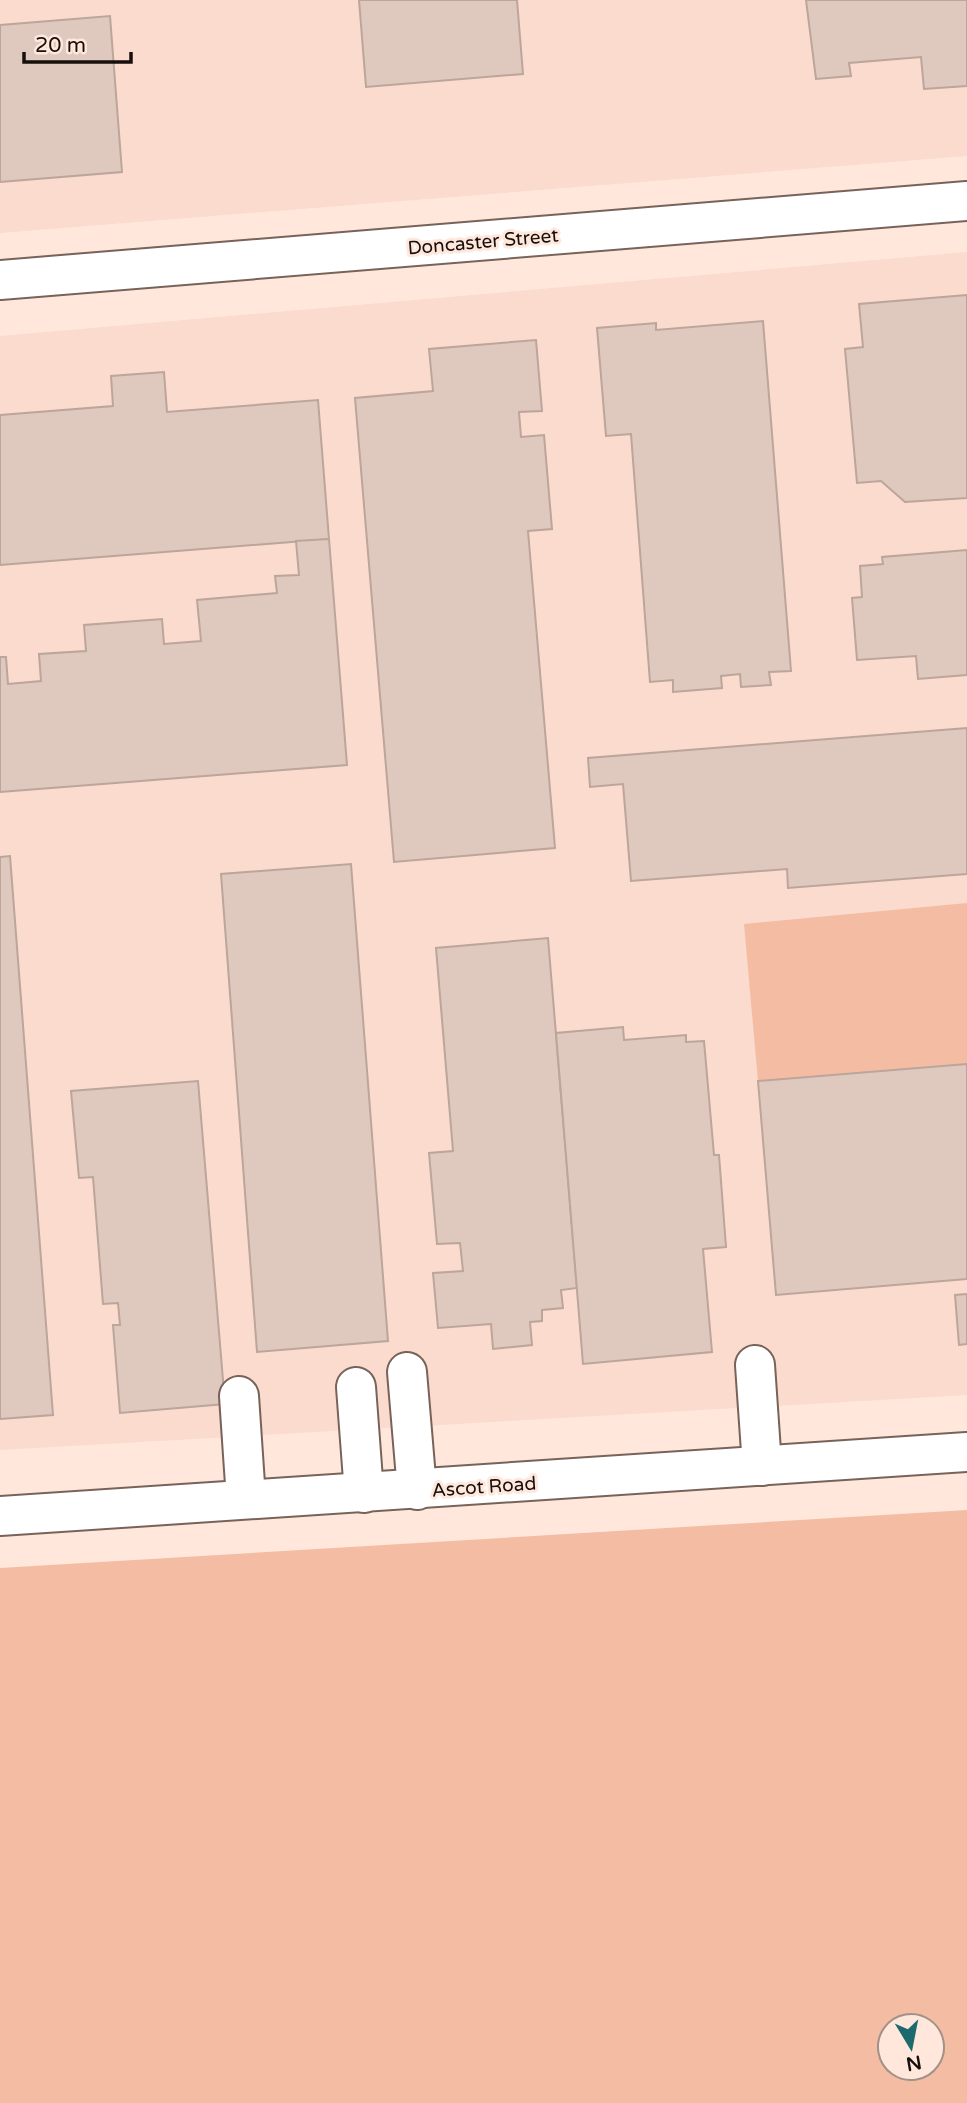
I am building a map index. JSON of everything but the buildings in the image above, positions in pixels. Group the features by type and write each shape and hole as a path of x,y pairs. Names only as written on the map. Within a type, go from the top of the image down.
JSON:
{"street":[{"name":"Doncaster Street","path":"0,280 967,201"},
{"path":"755,1365 762,1466"},
{"path":"407,1372 417,1490"},
{"path":"356,1387 364,1493"},
{"path":"239,1396 246,1499"},
{"name":"Ascot Road","path":"0,1516 967,1452"}],"shaded area":[{"path":"0,0 967,0 967,156 0,233"},
{"path":"967,252 967,1395 0,1450 0,336"},
{"path":"967,903 967,1064 758,1081 744,924"},
{"path":"967,1510 967,2103 0,2103 0,1568"}]}
